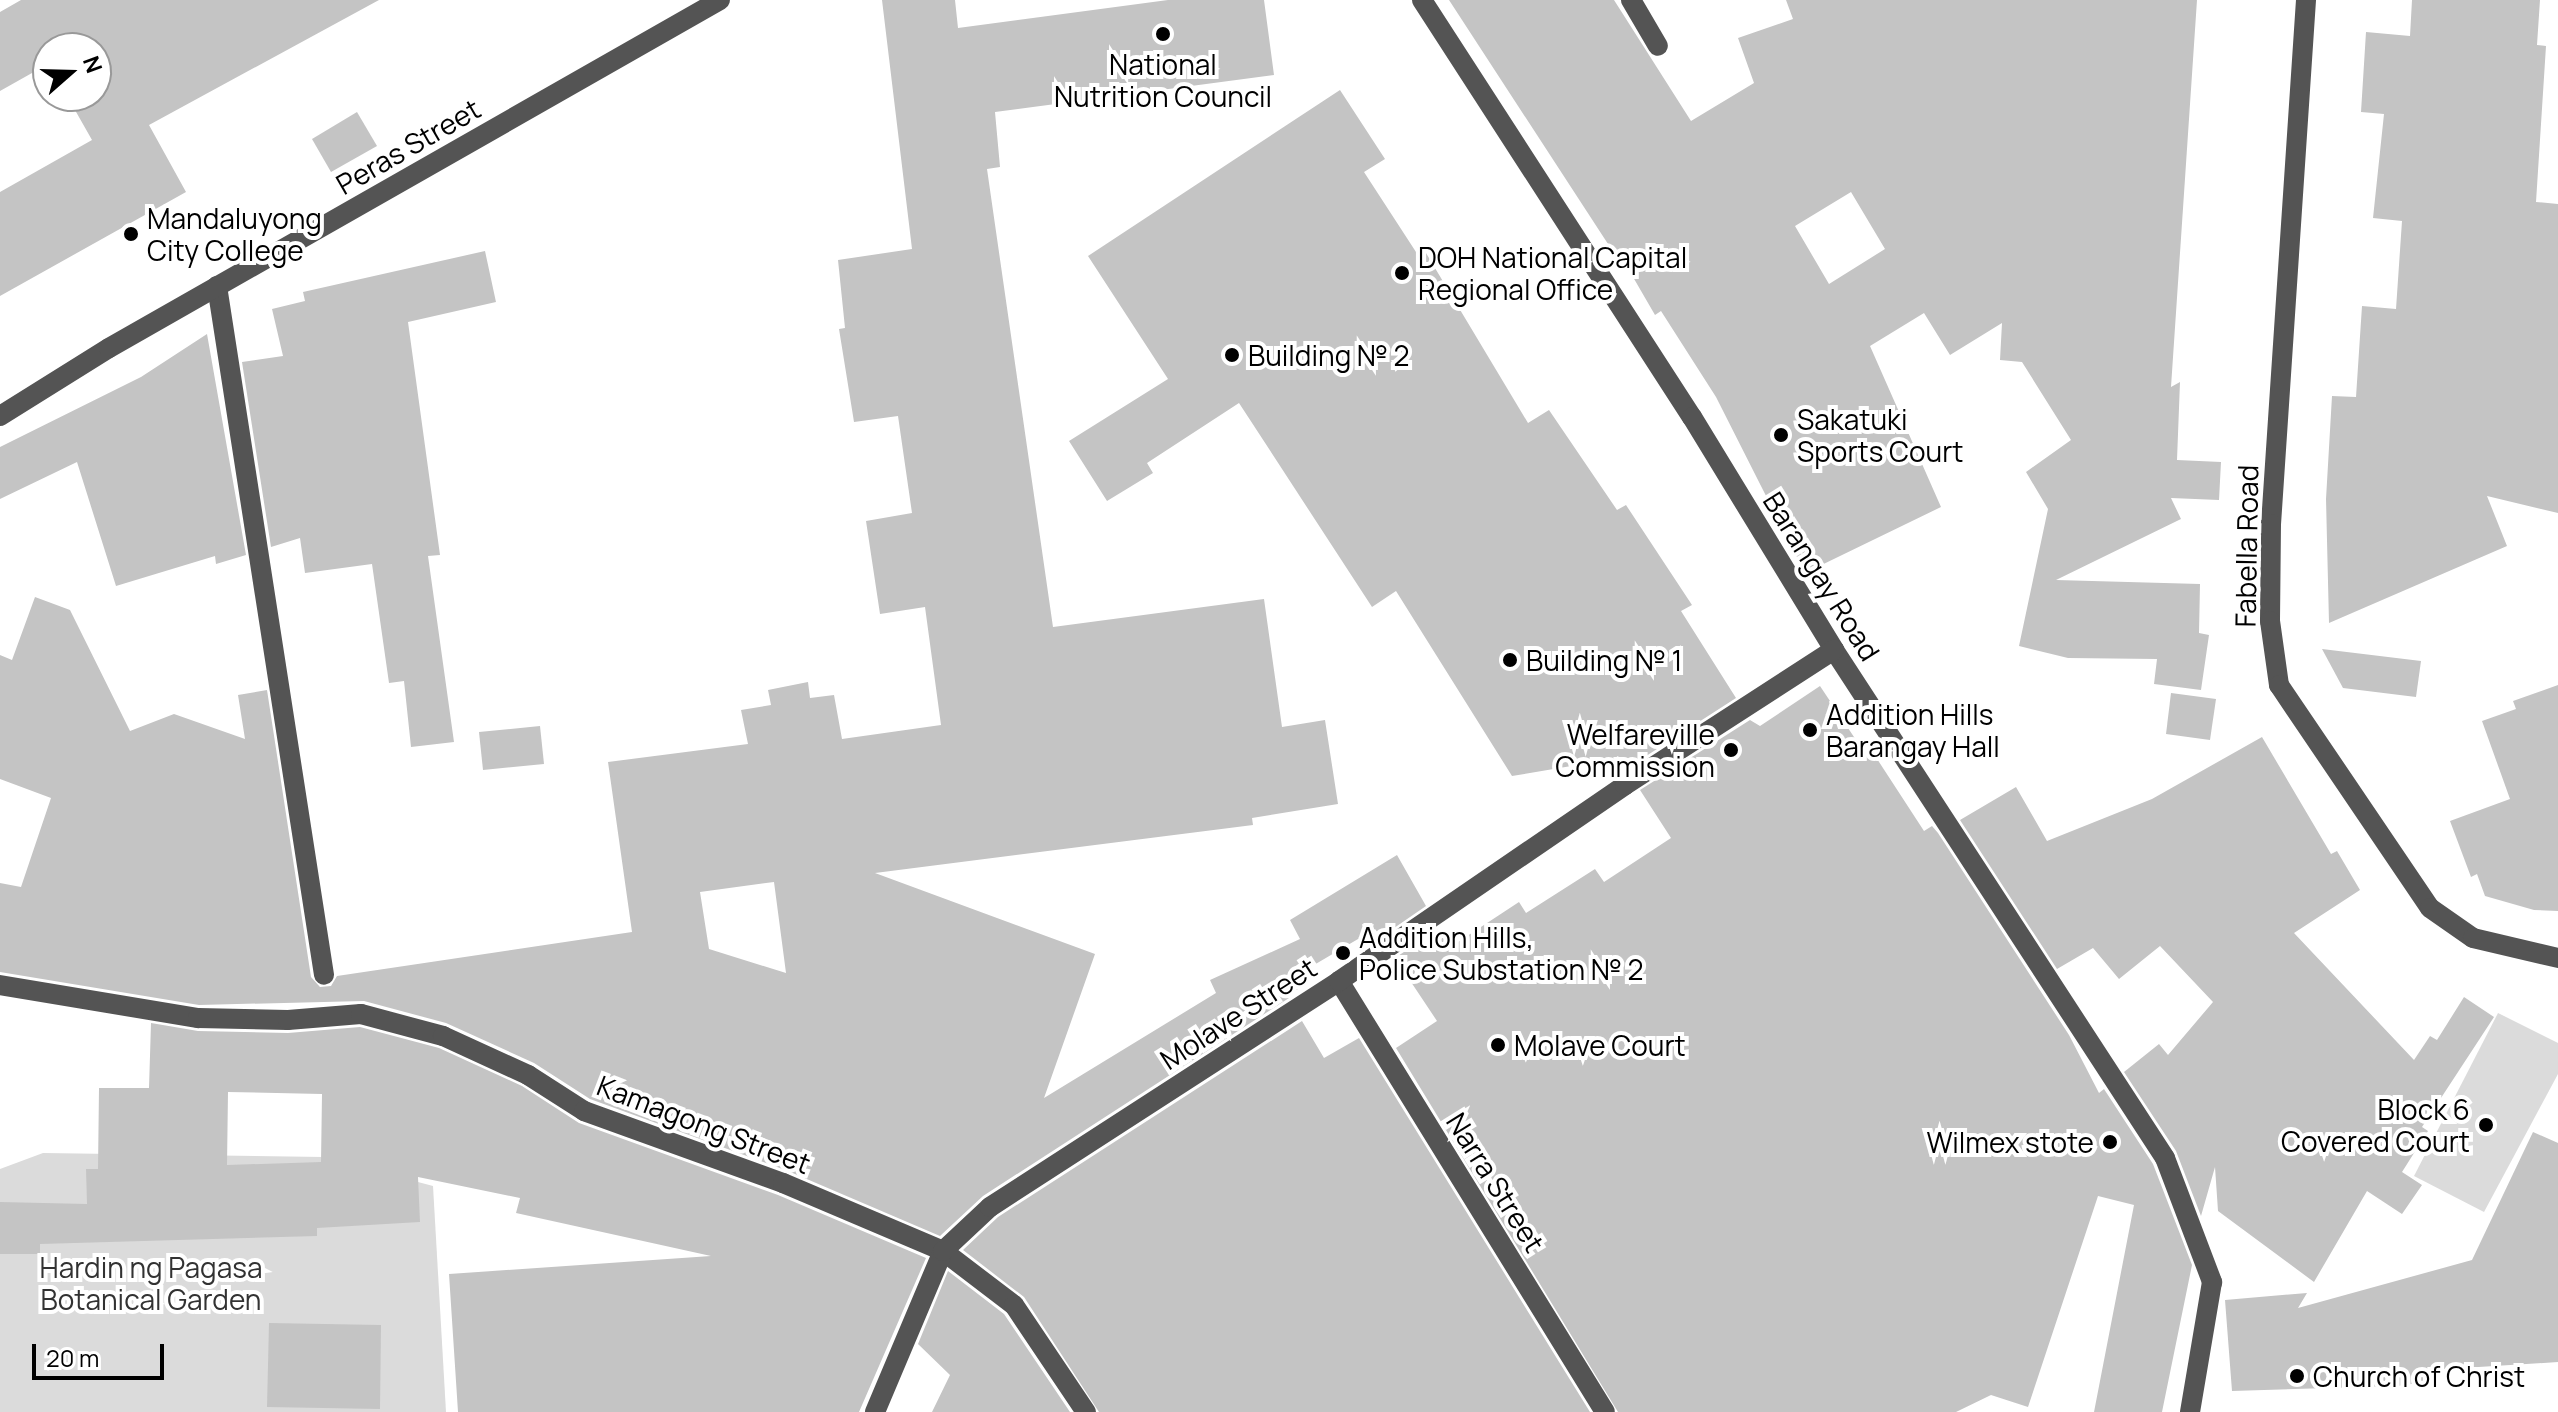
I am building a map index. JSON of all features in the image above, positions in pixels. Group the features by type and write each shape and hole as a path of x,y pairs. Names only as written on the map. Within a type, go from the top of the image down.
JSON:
{"street":[{"name":"Peras Street","path":"0,416 217,286 720,0"},
{"name":"Barangay Road","path":"1422,0 1692,417 1834,650 2165,1158 2212,1282 2190,1412"},
{"path":"1631,0 1658,46"},
{"name":"Fabella Road","path":"2306,0 2271,524 2270,621 2279,685 2430,908 2473,938 2558,958"},
{"path":"217,286 324,975"},
{"name":"Molave Street","path":"875,1412 943,1251 990,1207 1339,981 1834,650"},
{"name":"Narra Street","path":"1339,981 1605,1412"},
{"name":"Kamagong Street","path":"0,985 198,1018 379,1016 443,1036 528,1075 584,1111 783,1183 943,1251 1014,1305 1086,1412"}],"green space":[{"name":"Block 6 Covered Court","path":"2498,1013 2558,1043 2558,1074 2484,1212 2414,1176"},
{"name":"Hardin ng Pagasa Botanical Garden","path":"43,1153 324,1157 433,1186 446,1412 0,1412 0,1169"}],"building":[{"path":"21,0 379,0 149,125 186,192 0,296 0,192 92,140 76,112 112,112 112,32 32,32 32,73 0,91 0,12"},
{"path":"882,0 955,0 958,28 1168,0 1264,0 1274,75 995,112 1000,167 987,169 1053,627 1264,599 1282,727 1325,720 1338,804 1252,818 1253,825 875,873 1095,954 1044,1098 1216,993 1210,980 1300,939 1290,920 1397,855 1426,906 1381,937 1375,929 1297,975 1303,987 1286,994 1289,998 983,1196 940,1236 788,1171 590,1099 534,1063 446,1023 364,1001 199,1005 0,972 0,883 21,887 51,798 0,779 0,655 12,660 35,597 70,610 130,731 174,714 245,739 238,695 267,690 311,977 320,987 331,986 337,976 632,932 608,762 748,744 741,710 771,705 768,690 808,682 810,698 834,695 842,739 941,725 925,607 880,614 866,521 912,513 898,416 854,422 839,329 845,328 838,260 912,249","holes":["774,882 786,973 709,949 700,892"]},
{"path":"1449,0 1614,0 1691,121 1754,83 1738,38 1793,19 1786,0 2197,0 2171,387 2180,382 2177,460 2221,462 2219,500 2171,498 2181,519 2056,580 2200,584 2199,633 2209,635 2201,690 2154,684 2157,659 2068,658 2019,646 2048,509 2026,472 2071,440 2022,362 2000,360 2002,323 1950,355 1924,313 1870,346 1941,507 1805,573 1716,397 1661,311 1655,315 1626,265 1623,267","holes":["1851,192 1885,249 1829,284 1795,226"]},
{"path":"2412,0 2540,0 2537,45 2546,46 2536,202 2558,204 2558,513 2487,496 2507,546 2329,623 2326,499 2332,396 2356,397 2362,306 2396,309 2402,221 2373,218 2384,114 2361,112 2366,32 2410,36"},
{"path":"1340,90 1385,159 1364,172 1416,252 1423,248 1528,423 1549,410 1617,510 1626,505 1692,605 1681,611 1736,698 1626,769 1618,756 1593,772 1589,763 1512,776 1396,591 1372,607 1239,403 1147,463 1153,473 1107,501 1069,441 1168,379 1088,256"},
{"path":"357,112 377,146 331,172 312,139"},
{"path":"485,251 496,302 408,322 440,555 428,556 454,742 411,747 404,681 389,683 372,564 305,573 300,538 271,547 242,362 283,356 272,309 305,301 303,292"},
{"path":"207,334 246,555 216,564 215,556 116,586 77,462 0,499 0,447 141,377"},
{"path":"2322,649 2421,661 2416,697 2343,688"},
{"path":"2558,685 2558,911 2534,910 2485,896 2477,874 2471,877 2450,821 2510,799 2482,721 2516,709 2513,701"},
{"path":"1820,686 1862,749 1868,745 1924,831 1932,826 1938,833 2069,1035 2099,1093 2104,1089 2153,1164 2192,1265 2162,1412 2094,1412 2134,1205 2098,1196 2028,1407 1991,1395 1956,1412 1618,1412 1396,1048 1437,1021 1395,958 1438,929 1449,948 1519,902 1526,913 1595,869 1604,882 1671,838 1640,790 1750,720 1760,726"},
{"path":"2171,693 2216,699 2210,740 2166,734"},
{"path":"540,726 544,764 483,770 479,732"},
{"path":"2262,737 2331,854 2337,851 2360,890 2294,933 2414,1060 2430,1036 2437,1040 2464,997 2494,1017 2422,1127 2428,1131 2402,1172 2422,1185 2402,1214 2367,1191 2314,1282 2218,1211 2215,1167 2201,1216 2176,1151 2124,1072 2159,1044 2168,1055 2213,1002 2160,946 2119,979 2093,948 2057,969 1960,820 2016,787 2047,841 2152,799"},
{"path":"1302,1021 1324,1058 1359,1038 1590,1412 1099,1412 1024,1297 963,1250 998,1217"},
{"path":"151,1023 198,1031 288,1033 360,1027 439,1048 522,1086 579,1123 778,1195 926,1258 859,1412 458,1412 449,1274 711,1256 516,1213 520,1198 418,1177 420,1222 317,1228 317,1236 40,1244 40,1254 0,1254 0,1202 87,1204 86,1169 98,1169 99,1088 149,1088","holes":["228,1092 322,1094 321,1162 227,1165"]},
{"path":"2533,1132 2558,1143 2558,1362 2431,1370 2433,1381 2397,1386 2232,1391 2225,1300 2307,1293 2298,1308 2472,1260"},
{"path":"948,1271 1004,1314 1070,1412 932,1412 950,1375 918,1344"},
{"path":"269,1323 381,1325 380,1409 267,1407"}],"place":[{"name":"National Nutrition Council","path":"1163,34"},
{"name":"Mandaluyong City College","path":"131,234"},
{"name":"DOH National Capital Regional Office","path":"1402,273"},
{"name":"Building № 2","path":"1232,355"},
{"name":"Sakatuki Sports Court","path":"1781,435"},
{"name":"Building № 1","path":"1510,660"},
{"name":"Addition Hills Barangay Hall","path":"1810,730"},
{"name":"Welfareville Commission","path":"1731,750"},
{"name":"Addition Hills, Police Substation № 2","path":"1343,953"},
{"name":"Molave Court","path":"1498,1045"},
{"name":"Block 6 Covered Court","path":"2486,1125"},
{"name":"Wilmex stote","path":"2110,1142"},
{"name":"Church of Christ","path":"2297,1376"}]}
